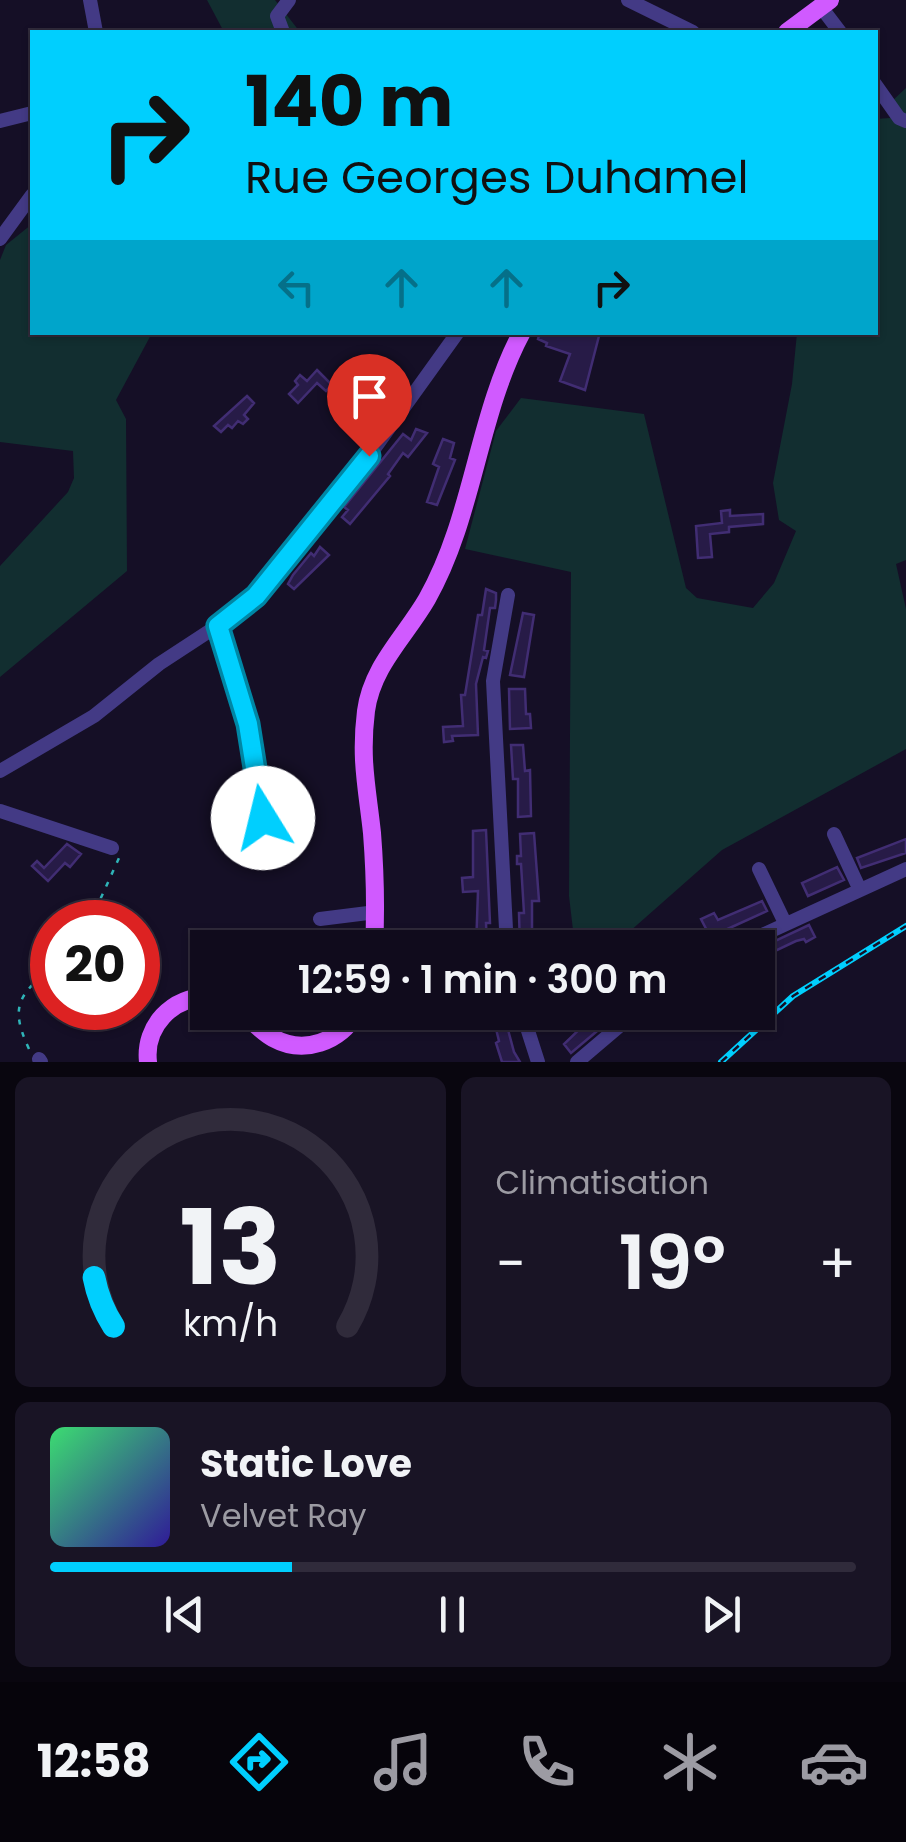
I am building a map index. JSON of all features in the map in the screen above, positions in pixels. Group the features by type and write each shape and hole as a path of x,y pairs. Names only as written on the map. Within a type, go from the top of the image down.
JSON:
{"main road":[{"path":"789,30 825,3"},
{"path":"375,930 372,832 361,754 372,684 380,665 416,619 446,560 498,388 521,335"},
{"path":"148,1062 150,1038 164,1014 190,999"},
{"path":"263,1030 272,1038 310,1046 333,1038 340,1030"}],"street":[{"path":"90,0 96,30"},
{"path":"281,30 277,16 289,0"},
{"path":"628,0 689,30"},
{"path":"825,3 839,30"},
{"path":"878,88 899,118 906,121"},
{"path":"0,121 30,114"},
{"path":"0,239 30,199"},
{"path":"0,771 94,716 159,664 256,596 331,504 456,335"},
{"path":"505,930 493,681 508,595"},
{"path":"218,626 248,724 263,818"},
{"path":"0,811 112,848"},
{"path":"834,834 860,890"},
{"path":"759,869 785,923"},
{"path":"771,930 906,870"},
{"path":"320,919 376,912"},
{"path":"528,1030 538,1062"},
{"path":"577,1062 615,1030"}],"path":[{"path":"100,900 119,858 112,848"},
{"path":"30,986 19,1002 22,1033 30,1052 40,1061"}],"green space":[{"path":"207,0 275,0 298,30 223,30"},
{"path":"906,88 906,560 896,564 906,609 906,749 722,850 631,930 573,930 569,896 571,572 465,549 496,431 521,398 644,414 686,588 697,598 753,608 774,583 796,531 779,520 773,483 792,384 797,335 878,335 878,119 905,117 892,101"},
{"path":"30,226 30,335 151,335 116,400 126,419 127,571 0,677 0,566 68,492 74,478 73,451 0,442 0,260 6,245"}],"building":[{"path":"539,335 599,335 585,390 560,381 570,354 538,339"},
{"path":"317,370 332,385 326,391 317,383 298,403 289,394 298,385 295,381 300,375 307,381"},
{"path":"247,396 254,403 244,415 248,419 243,424 238,421 221,432 214,426"},
{"path":"416,429 427,433 408,457 403,453 390,476 350,524 342,517 348,510 344,507 403,434 411,440"},
{"path":"443,439 454,443 450,458 455,460 437,505 427,502 439,467 433,464"},
{"path":"730,510 730,516 763,514 763,524 729,527 729,532 710,534 712,557 698,558 696,526 722,523 721,511"},
{"path":"320,547 329,555 294,589 288,584 293,575"},
{"path":"486,589 496,593 496,600 495,608 490,608 484,650 488,651 476,684 478,735 452,736 453,741 444,742 443,727 463,726 461,695 465,695"},
{"path":"523,613 534,615 524,677 510,675"},
{"path":"509,689 525,689 531,728 510,729"},
{"path":"511,745 523,745 525,771 530,770 531,816 518,817 518,779 513,779"},
{"path":"486,830 490,923 486,923 486,930 477,930 478,891 463,892 462,878 473,877 473,831"},
{"path":"534,833 539,901 532,901 532,930 519,930 519,913 524,913 521,864 517,864 517,856 521,856 520,834"},
{"path":"906,839 906,853 861,868 857,858"},
{"path":"67,844 81,854 70,867 65,863 48,881 32,866 37,861 44,868"},
{"path":"837,867 844,880 808,896 802,883"},
{"path":"762,901 767,911 725,930 707,930 701,919 714,913 718,920"},
{"path":"809,925 815,937 775,951 775,941"},
{"path":"496,1030 508,1030 520,1062 502,1062 496,1043"},
{"path":"579,1030 598,1030 571,1053 564,1044"}],"railway":[{"path":"721,1062 793,996 906,926"}],"route":[{"path":"263,818 248,724 218,626 256,596 369,456"}]}
